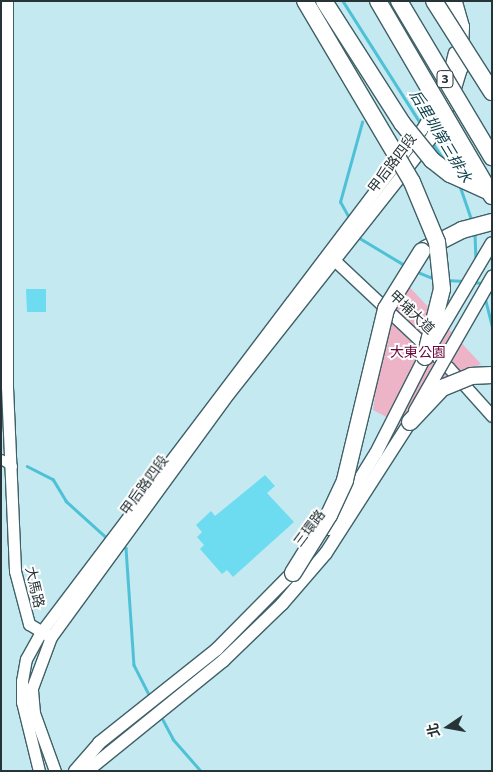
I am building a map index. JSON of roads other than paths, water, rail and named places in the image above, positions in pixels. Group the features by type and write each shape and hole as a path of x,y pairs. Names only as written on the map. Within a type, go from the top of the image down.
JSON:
{"highway":[{"path":"306,1 412,182 437,242 442,289 425,357"},
{"path":"324,1 402,123 432,160 450,174 492,194"},
{"name":"3","path":"378,1 492,194"},
{"name":"3","path":"398,1 492,157"},
{"path":"434,1 492,92"},
{"path":"446,18 492,74"},
{"path":"293,573 329,515 345,480 377,338 396,287 416,258 434,243 492,222"},
{"path":"410,422 442,388 471,376 492,375"}],"main road":[{"name":"三環路","path":"82,769 99,743 217,650 293,573 350,498 425,357 492,243"},
{"name":"三環路","path":"82,769 223,660 282,604 326,553 410,422 492,277"}],"street":[{"name":"大馬路","path":"8,1 7,387 12,466 15,571 29,624 46,634"},
{"name":"甲后路四段","path":"40,768 22,702 22,681 26,659 46,634 225,383 348,238 444,92 454,63 454,29 446,1"},
{"name":"甲后路四段","path":"358,223 429,140 450,100 461,69 463,26 456,1"},
{"name":"甲埔大道","path":"333,258 449,368 492,416"},
{"path":"1,459 12,466"},
{"name":"甲后路四段","path":"46,634 32,688 34,713 55,771"}],"waterway":[{"name":"后里圳第三排水","path":"343,1 421,124"},
{"path":"349,218 340,202 362,122"},
{"name":"后里圳第三排水","path":"432,142 444,160"},
{"name":"后里圳第三排水","path":"460,186 472,221"},
{"name":"后里圳第三排水","path":"475,233 476,260"},
{"path":"358,237 406,266"},
{"path":"415,271 435,279"},
{"path":"446,280 465,281"},
{"name":"后里圳第三排水","path":"473,282 481,283"},
{"name":"后里圳第三排水","path":"485,297 492,326"},
{"path":"27,466 53,479 66,501 107,538"},
{"path":"121,546 126,548 134,665 150,696"},
{"path":"161,716 173,739 201,771"}],"park label":[{"name":"大東公園","path":"418,352"}]}
